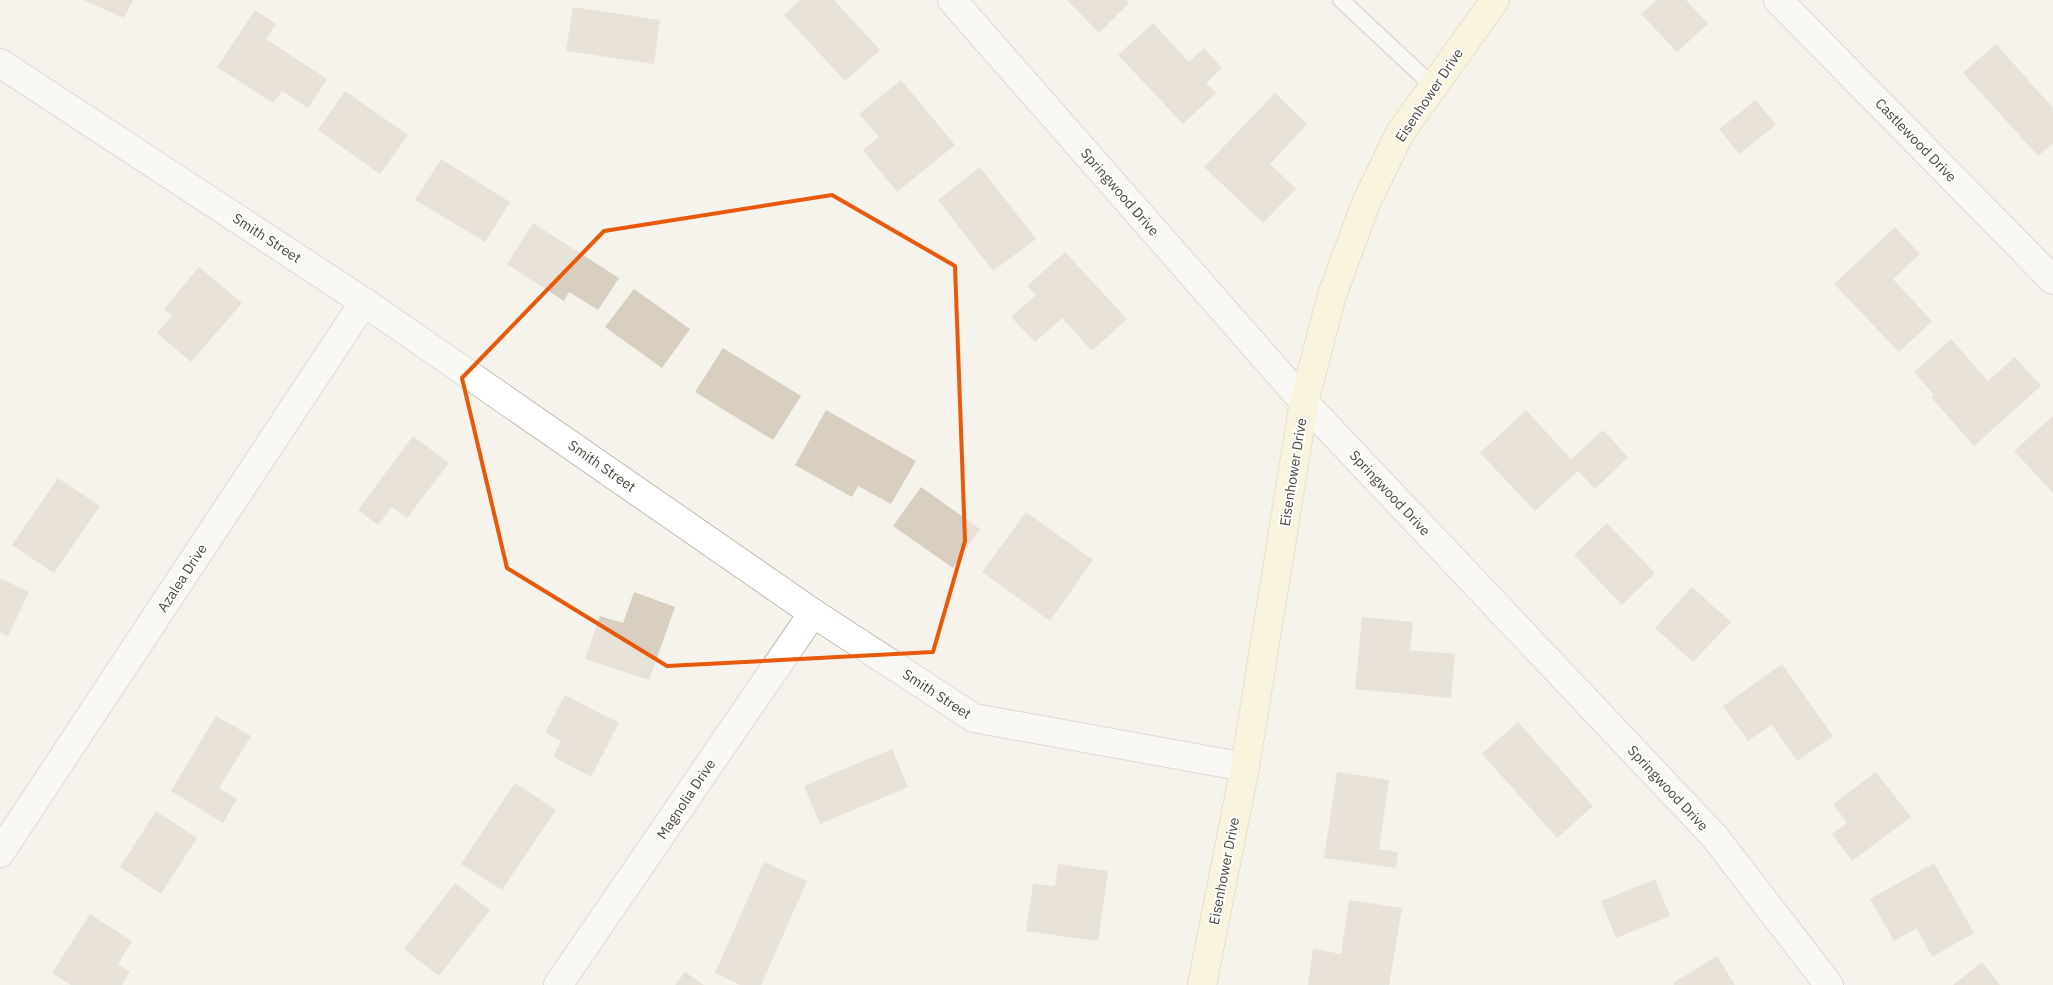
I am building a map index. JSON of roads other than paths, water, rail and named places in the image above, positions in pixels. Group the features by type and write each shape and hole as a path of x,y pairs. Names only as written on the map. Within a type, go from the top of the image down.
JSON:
{"street":[{"name":"Springwood Drive","path":"952,0 1304,402 1714,836 1829,985"},
{"name":"Eisenhower Drive","path":"1202,985 1244,767 1304,402 1332,295 1366,203 1400,133 1495,0"},
{"name":"Castlewood Drive","path":"1778,0 2053,280"},
{"name":"Smith Street","path":"0,63 364,302 813,613 974,718 1244,767"},
{"name":"Azalea Drive","path":"0,853 364,302"},
{"name":"Magnolia Drive","path":"558,985 813,613"}],"lane":[{"path":"1341,0 1433,86"}]}
